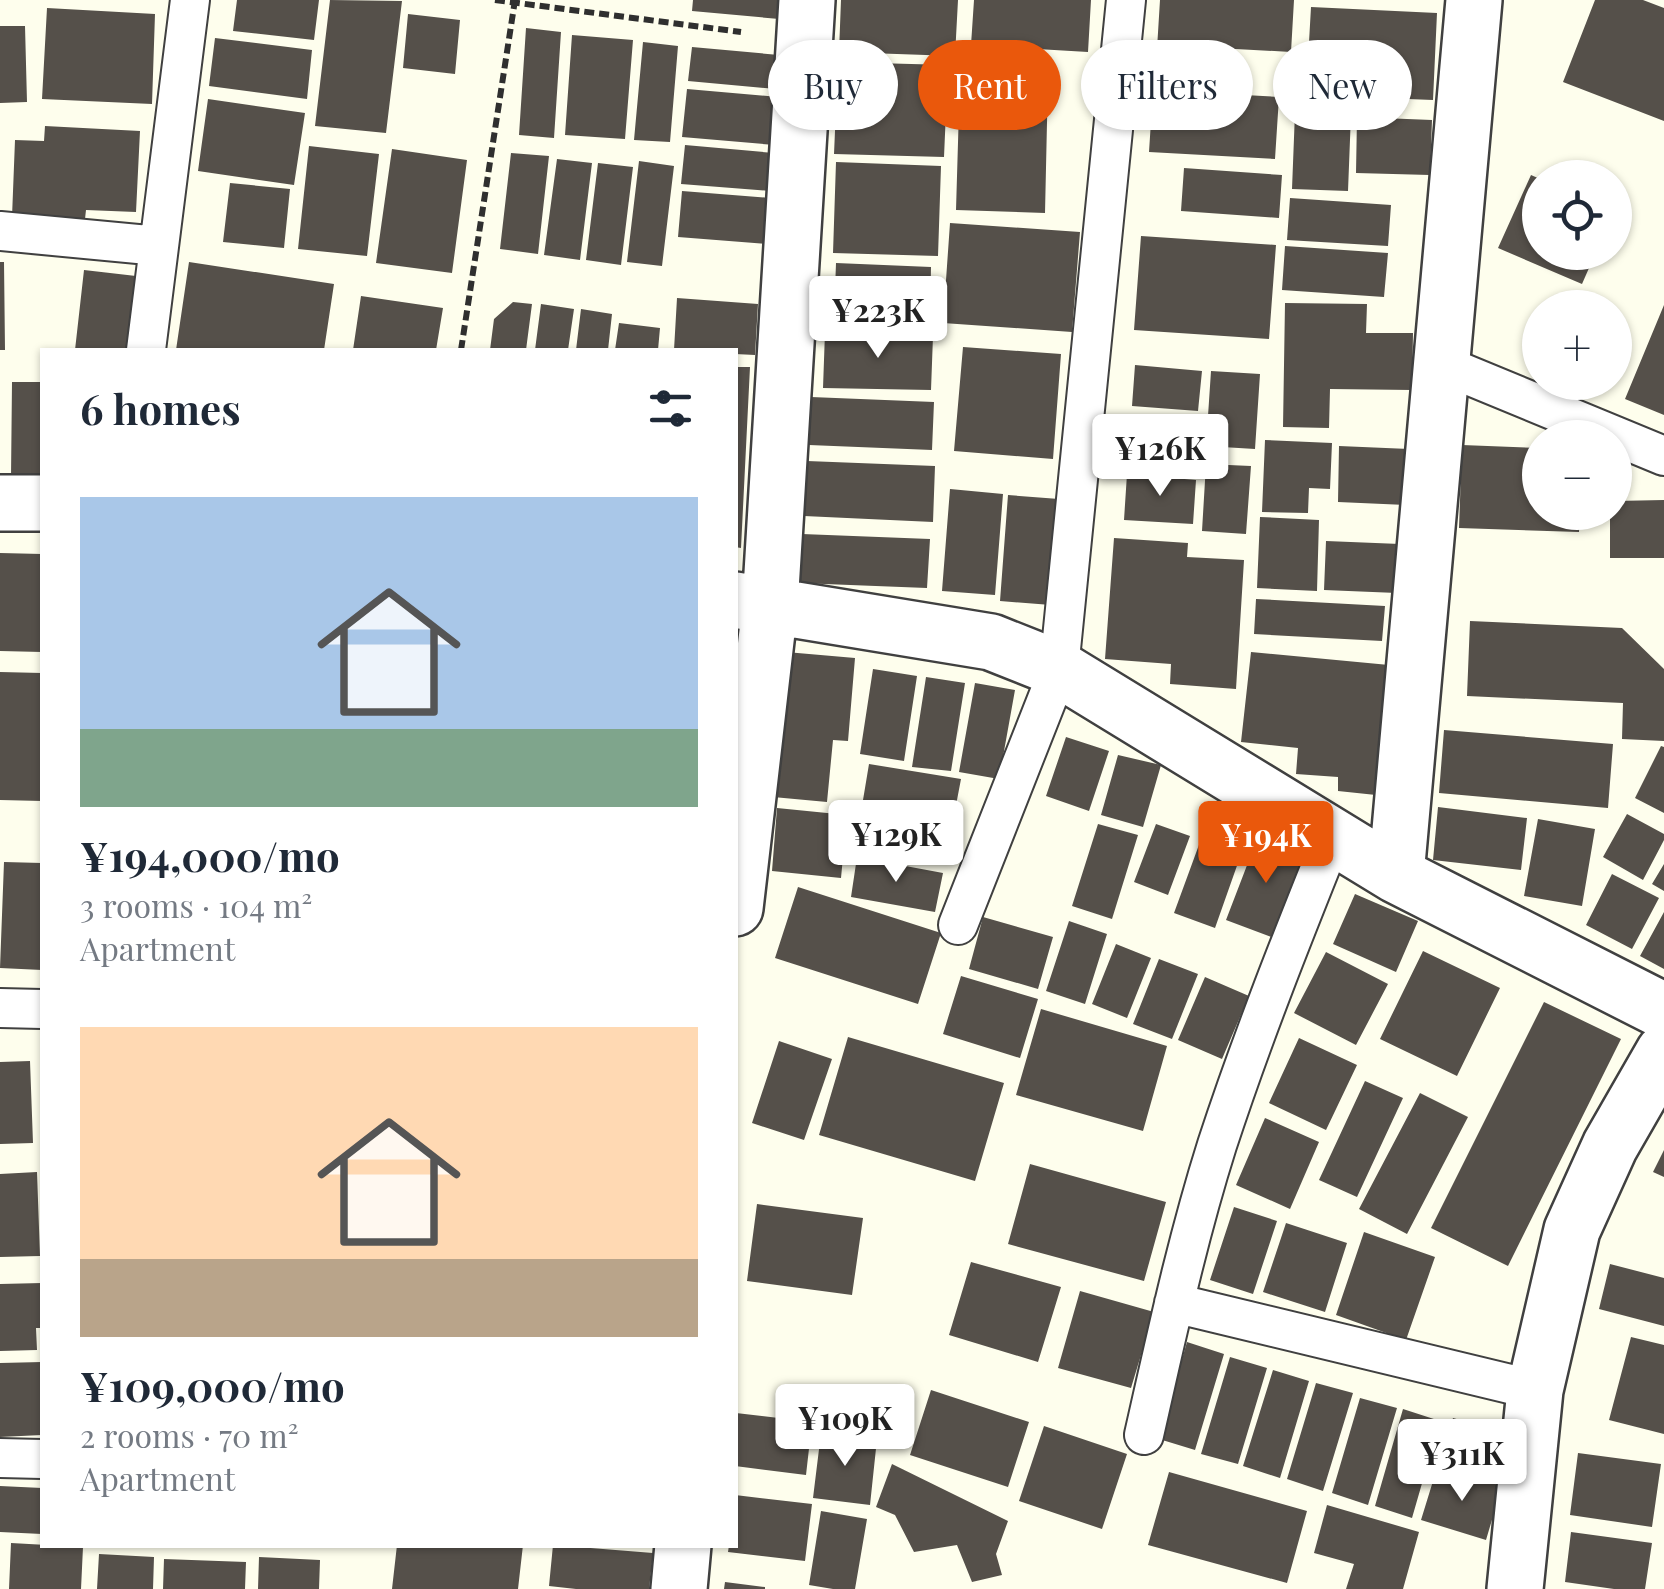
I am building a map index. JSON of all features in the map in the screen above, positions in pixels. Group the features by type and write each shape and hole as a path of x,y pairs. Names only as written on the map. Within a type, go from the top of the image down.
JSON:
{"street":[{"path":"1396,875 1474,0"},
{"path":"738,854 752,603 806,20"},
{"path":"0,504 40,503"},
{"path":"752,603 991,642 1059,669 1396,875 1664,1012"},
{"path":"1515,1589 1535,1390 1572,1230 1610,1146 1664,1052"},
{"path":"680,1589 682,1548"}],"lane":[{"path":"146,348 190,0"},
{"path":"958,925 1059,669 1126,0"},
{"path":"0,231 159,246"},
{"path":"1441,364 1664,456"},
{"path":"1144,1435 1217,1146 1287,950 1333,836"},
{"path":"0,1008 40,1009"},
{"path":"1174,1304 1535,1390"},
{"path":"0,1458 40,1459"}],"path":[{"path":"494,0 806,20"},
{"path":"461,348 515,1"}],"building":[{"path":"237,0 319,0 314,40 233,31"},
{"path":"330,0 402,1 386,133 315,126"},
{"path":"693,0 781,0 779,19 692,11"},
{"path":"841,0 958,0 956,40 918,40 918,55 898,54 898,40 839,40"},
{"path":"974,0 1091,0 1089,40 1081,40 1081,52 1061,50 1061,40 971,40"},
{"path":"1160,0 1294,0 1292,40 1273,40 1273,51 1253,50 1253,40 1158,40"},
{"path":"1595,0 1643,0 1664,8 1664,121 1563,82"},
{"path":"1311,7 1437,13 1433,100 1412,99 1412,40 1309,40"},
{"path":"47,8 155,14 152,104 42,99"},
{"path":"408,14 460,20 455,74 403,68"},
{"path":"0,26 25,26 27,102 0,103"},
{"path":"526,28 561,32 554,138 519,135"},
{"path":"572,35 633,40 625,139 565,135"},
{"path":"215,38 312,50 307,99 209,86"},
{"path":"643,42 678,46 670,142 634,140"},
{"path":"692,47 768,54 768,88 688,81"},
{"path":"898,64 918,64 918,130 945,130 944,157 834,154 835,130 898,130"},
{"path":"687,89 768,96 768,130 776,130 775,145 682,137"},
{"path":"1253,96 1273,97 1275,159 1149,152 1150,130 1253,130"},
{"path":"208,99 305,113 294,185 198,171"},
{"path":"1412,119 1432,120 1430,175 1356,173 1357,130 1412,130"},
{"path":"45,126 140,131 136,212 86,210 85,219 12,217 15,140 44,141"},
{"path":"958,130 1047,130 1045,213 956,210"},
{"path":"1294,130 1350,130 1348,191 1292,189"},
{"path":"685,145 774,153 771,191 681,184"},
{"path":"309,146 379,154 367,256 298,249"},
{"path":"392,149 467,160 452,273 376,263"},
{"path":"511,153 549,156 538,254 500,249"},
{"path":"557,159 592,163 580,260 544,255"},
{"path":"639,161 674,166 662,266 627,262"},
{"path":"836,162 941,166 938,256 833,253"},
{"path":"598,163 633,167 621,265 586,260"},
{"path":"1184,168 1282,175 1279,218 1181,211"},
{"path":"230,183 290,189 284,248 223,242"},
{"path":"682,191 771,198 767,244 678,237"},
{"path":"1522,195 1522,258 1498,248"},
{"path":"1290,198 1391,205 1388,246 1287,240"},
{"path":"950,223 1080,232 1072,332 943,323"},
{"path":"1141,236 1276,245 1269,339 1134,330"},
{"path":"1285,246 1388,253 1384,297 1282,290"},
{"path":"0,262 4,262 5,350 0,350"},
{"path":"189,262 334,284 324,348 176,348"},
{"path":"836,263 931,267 930,322 834,318"},
{"path":"84,270 136,276 128,348 75,348"},
{"path":"1549,270 1588,270 1582,284"},
{"path":"361,296 443,308 436,348 353,348"},
{"path":"677,298 758,304 755,355 738,354 738,348 674,348"},
{"path":"513,302 532,304 526,348 490,348 494,319"},
{"path":"1285,303 1367,304 1366,333 1413,333 1412,390 1330,389 1329,428 1283,427"},
{"path":"541,304 574,309 568,348 535,348"},
{"path":"1664,305 1664,415 1627,400 1632,400 1632,382"},
{"path":"581,309 612,314 608,348 576,348"},
{"path":"619,323 660,328 658,348 615,348"},
{"path":"825,332 933,336 931,390 823,388"},
{"path":"963,347 1061,354 1053,459 954,451"},
{"path":"1135,365 1202,371 1198,411 1132,406"},
{"path":"738,367 750,367 741,548"},
{"path":"1211,371 1260,374 1255,449 1206,446"},
{"path":"12,382 40,382 40,477 11,477"},
{"path":"811,397 934,402 932,450 809,445"},
{"path":"1265,440 1332,443 1330,489 1309,488 1308,513 1262,512"},
{"path":"1462,445 1522,447 1522,530 1579,530 1579,532 1459,528"},
{"path":"1339,446 1409,449 1406,505 1338,502"},
{"path":"807,461 935,466 933,522 804,516"},
{"path":"1206,464 1251,466 1246,534 1202,531"},
{"path":"1127,474 1196,480 1193,524 1124,520"},
{"path":"950,489 1003,494 995,595 942,591"},
{"path":"1008,495 1059,499 1051,605 1000,601"},
{"path":"1664,500 1664,558 1610,558 1610,530 1632,530 1632,501"},
{"path":"1260,517 1319,520 1317,591 1257,588"},
{"path":"802,534 930,539 927,588 799,583"},
{"path":"1114,538 1188,543 1187,557 1244,560 1236,689 1170,684 1171,664 1105,659"},
{"path":"1326,541 1400,544 1397,593 1324,590"},
{"path":"0,553 40,554 40,652 0,651"},
{"path":"1256,599 1385,606 1382,641 1254,634"},
{"path":"1470,621 1622,628 1664,669 1664,741 1622,739 1623,703 1467,696"},
{"path":"786,652 855,658 848,741 833,740 827,802 773,797"},
{"path":"1251,652 1389,665 1376,795 1338,791 1338,777 1296,774 1298,748 1241,742"},
{"path":"873,669 917,676 904,761 860,754"},
{"path":"0,672 40,673 40,801 0,800"},
{"path":"926,677 965,683 951,771 912,767"},
{"path":"975,683 1015,690 999,779 959,772"},
{"path":"1444,730 1613,744 1608,808 1439,793"},
{"path":"1066,737 1109,751 1089,811 1046,796"},
{"path":"1661,746 1664,747 1664,813 1635,798"},
{"path":"1118,755 1161,765 1143,827 1101,815"},
{"path":"869,764 961,779 953,821 862,806"},
{"path":"1438,807 1527,818 1521,870 1433,860"},
{"path":"777,808 847,815 841,878 772,871"},
{"path":"1211,812 1251,826 1215,928 1174,913"},
{"path":"863,814 952,827 947,864 857,850"},
{"path":"1627,814 1664,834 1643,880 1603,857"},
{"path":"1538,819 1595,829 1582,906 1524,896"},
{"path":"1098,824 1138,835 1112,919 1072,906"},
{"path":"1156,824 1190,836 1168,895 1134,882"},
{"path":"1259,834 1307,853 1274,938 1226,920"},
{"path":"857,857 943,873 935,912 851,897"},
{"path":"4,862 40,863 40,970 0,968"},
{"path":"1664,864 1664,891 1652,884"},
{"path":"1612,874 1659,898 1632,949 1586,925"},
{"path":"798,887 941,933 918,1004 775,958"},
{"path":"1355,894 1418,921 1396,972 1333,944"},
{"path":"1664,912 1664,969 1640,956"},
{"path":"983,917 1053,937 1038,989 969,969"},
{"path":"1069,921 1107,934 1085,1004 1046,991"},
{"path":"1116,944 1151,958 1127,1018 1092,1004"},
{"path":"1423,951 1500,988 1457,1076 1380,1039"},
{"path":"1326,952 1388,984 1356,1045 1294,1013"},
{"path":"1159,959 1198,974 1172,1039 1133,1024"},
{"path":"961,976 1038,999 1020,1058 943,1034"},
{"path":"1205,977 1249,996 1222,1059 1178,1040"},
{"path":"1544,1002 1621,1039 1508,1266 1431,1228"},
{"path":"1041,1009 1167,1046 1143,1131 1016,1095"},
{"path":"848,1037 1004,1083 975,1181 819,1135"},
{"path":"1299,1038 1357,1065 1326,1130 1269,1103"},
{"path":"779,1041 832,1059 804,1140 752,1123"},
{"path":"30,1061 33,1143 0,1144 0,1062"},
{"path":"1365,1081 1403,1098 1357,1197 1319,1180"},
{"path":"1420,1093 1468,1117 1407,1234 1359,1209"},
{"path":"1265,1118 1319,1142 1290,1209 1236,1185"},
{"path":"1664,1150 1664,1177 1653,1172"},
{"path":"1030,1164 1166,1202 1144,1281 1008,1244"},
{"path":"37,1172 40,1256 0,1257 0,1174"},
{"path":"757,1204 863,1218 852,1295 747,1281"},
{"path":"1234,1207 1277,1221 1253,1294 1210,1280"},
{"path":"1286,1223 1347,1243 1325,1312 1263,1292"},
{"path":"1364,1232 1435,1257 1406,1340 1336,1315"},
{"path":"971,1262 1061,1287 1038,1362 949,1335"},
{"path":"1610,1264 1664,1278 1664,1326 1599,1309"},
{"path":"40,1283 37,1350 0,1351 0,1284"},
{"path":"1080,1291 1154,1312 1131,1388 1058,1368"},
{"path":"1631,1337 1664,1345 1664,1434 1609,1420"},
{"path":"1187,1342 1224,1354 1195,1450 1159,1439"},
{"path":"1230,1357 1267,1368 1238,1464 1201,1454"},
{"path":"40,1362 40,1435 0,1437 0,1363"},
{"path":"1273,1370 1309,1381 1280,1478 1243,1466"},
{"path":"1316,1383 1353,1393 1323,1491 1287,1479"},
{"path":"931,1390 1029,1422 1008,1487 910,1455"},
{"path":"1360,1398 1397,1408 1368,1505 1332,1493"},
{"path":"1403,1409 1440,1421 1412,1518 1375,1506"},
{"path":"738,1413 812,1422 806,1475 738,1466"},
{"path":"1453,1418 1513,1435 1501,1479 1439,1462"},
{"path":"1044,1426 1127,1454 1102,1529 1019,1501"},
{"path":"821,1433 877,1439 870,1505 813,1498"},
{"path":"1578,1453 1661,1464 1652,1527 1570,1515"},
{"path":"892,1464 1008,1521 996,1554 1002,1575 972,1582 957,1545 914,1552 895,1515 876,1507"},
{"path":"1437,1468 1502,1486 1486,1540 1421,1520"},
{"path":"1169,1472 1307,1511 1287,1583 1148,1545"},
{"path":"0,1486 40,1488 40,1534 0,1532"},
{"path":"738,1495 812,1504 805,1561 728,1552 729,1548 738,1548"},
{"path":"1327,1505 1419,1532 1403,1589 1346,1589 1354,1564 1314,1553"},
{"path":"821,1511 867,1519 855,1589 809,1585"},
{"path":"1571,1532 1652,1543 1645,1589 1565,1582"},
{"path":"11,1543 83,1548 81,1589 9,1589"},
{"path":"397,1548 523,1548 518,1589 392,1589"},
{"path":"553,1548 653,1553 649,1589 549,1586"},
{"path":"99,1554 154,1557 153,1589 97,1589"},
{"path":"259,1557 320,1560 319,1589 258,1589"},
{"path":"164,1559 246,1562 245,1589 163,1589"},
{"path":"725,1582 765,1587 765,1589 724,1589"}]}
